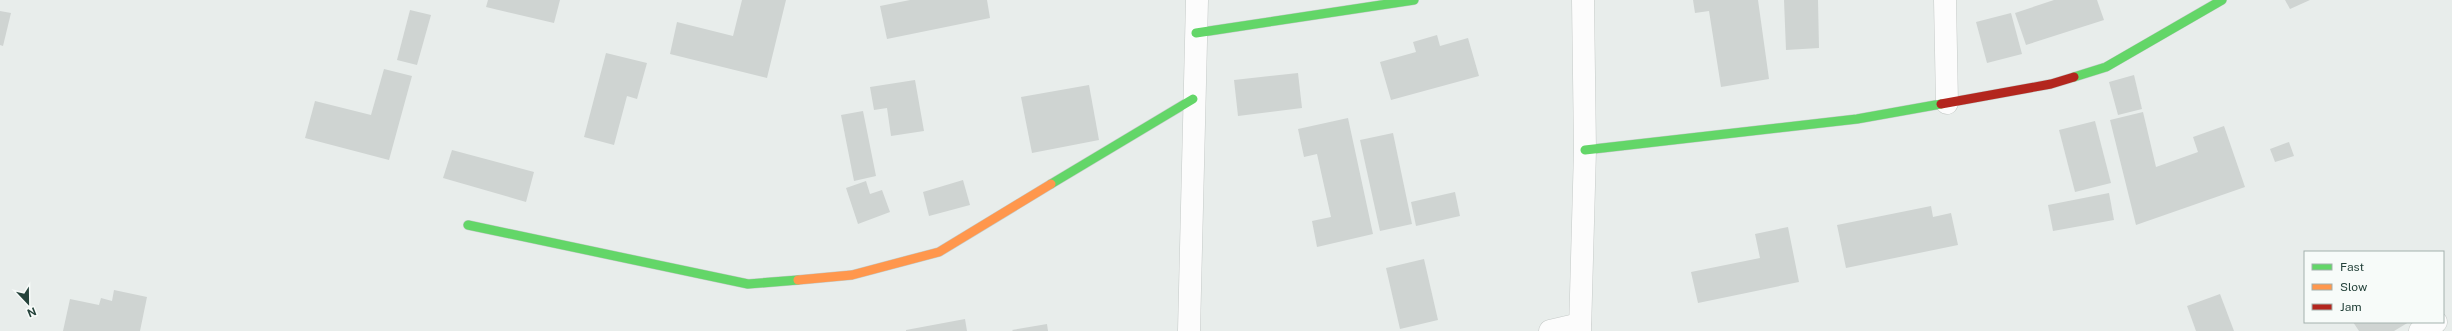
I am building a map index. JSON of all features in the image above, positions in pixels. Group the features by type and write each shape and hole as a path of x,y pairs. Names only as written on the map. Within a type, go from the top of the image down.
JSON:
{"street":[{"path":"1189,331 1193,99 1197,0"},
{"path":"1196,33 1414,0"},
{"path":"1550,331 1580,327 1585,150 1584,0"},
{"path":"1945,0 1947,104"},
{"path":"1585,150 1857,119 1947,104 2051,84 2106,67 2222,0"},
{"path":"468,225 748,284 852,275 939,252 1193,99"},
{"path":"2420,331 2434,323"}],"building":[{"path":"488,0 560,0 554,23 486,7"},
{"path":"742,0 786,0 767,78 670,54 677,22 733,36"},
{"path":"910,0 987,0 990,18 887,39 880,6"},
{"path":"1693,0 1758,0 1769,79 1721,87 1709,11 1695,13"},
{"path":"1784,0 1818,0 1819,48 1786,50"},
{"path":"2054,0 2097,0 2104,20 2026,45 2015,13"},
{"path":"2285,0 2310,0 2290,9"},
{"path":"410,10 431,15 417,65 397,60"},
{"path":"0,11 11,13 3,46 0,45"},
{"path":"2011,13 2022,54 1987,63 1976,22"},
{"path":"1437,35 1440,46 1468,38 1479,76 1391,100 1380,62 1416,52 1413,42"},
{"path":"606,53 647,63 637,99 627,96 614,145 584,137"},
{"path":"384,69 412,76 389,160 305,138 315,101 371,115"},
{"path":"1298,73 1302,108 1238,116 1234,80"},
{"path":"2134,75 2142,109 2118,115 2109,82"},
{"path":"915,80 924,131 891,136 887,108 874,110 870,87"},
{"path":"1089,85 1099,140 1032,153 1021,97"},
{"path":"863,111 876,176 854,181 841,115"},
{"path":"2143,112 2156,167 2198,152 2193,137 2224,126 2245,187 2136,225 2110,120"},
{"path":"1348,118 1373,234 1317,247 1312,221 1331,217 1317,154 1304,157 1298,129"},
{"path":"2095,121 2111,183 2075,192 2059,130"},
{"path":"1393,133 1412,224 1380,231 1360,140"},
{"path":"2289,142 2294,156 2275,162 2270,149"},
{"path":"452,150 534,172 526,202 443,178"},
{"path":"963,180 970,205 929,216 923,192"},
{"path":"866,181 870,194 882,190 890,212 858,224 846,188"},
{"path":"1455,192 1460,216 1416,226 1411,202"},
{"path":"2109,193 2114,220 2053,231 2048,205"},
{"path":"1931,206 1933,217 1951,213 1958,245 1846,268 1837,225"},
{"path":"1788,227 1799,282 1698,303 1691,272 1760,258 1755,234"},
{"path":"1424,259 1438,320 1400,329 1386,268"},
{"path":"114,290 147,297 140,331 63,331 70,299 99,305 101,298 112,301"},
{"path":"2220,294 2234,331 2196,331 2187,306"},
{"path":"965,319 967,331 906,331 906,330"},
{"path":"2354,323 2407,323 2394,331 2359,331"},
{"path":"1047,324 1048,331 1012,330"}],"traffic: fast":[{"path":"1196,33 1414,0"},
{"path":"2074,77 2106,67 2222,0"},
{"path":"1051,184 1193,99"},
{"path":"1585,150 1857,119 1941,104"},
{"path":"468,225 748,284 798,280"}],"traffic: slow":[{"path":"798,280 852,275 939,252 1051,184"}],"traffic: jam":[{"path":"1941,104 2051,84 2074,77"}]}
